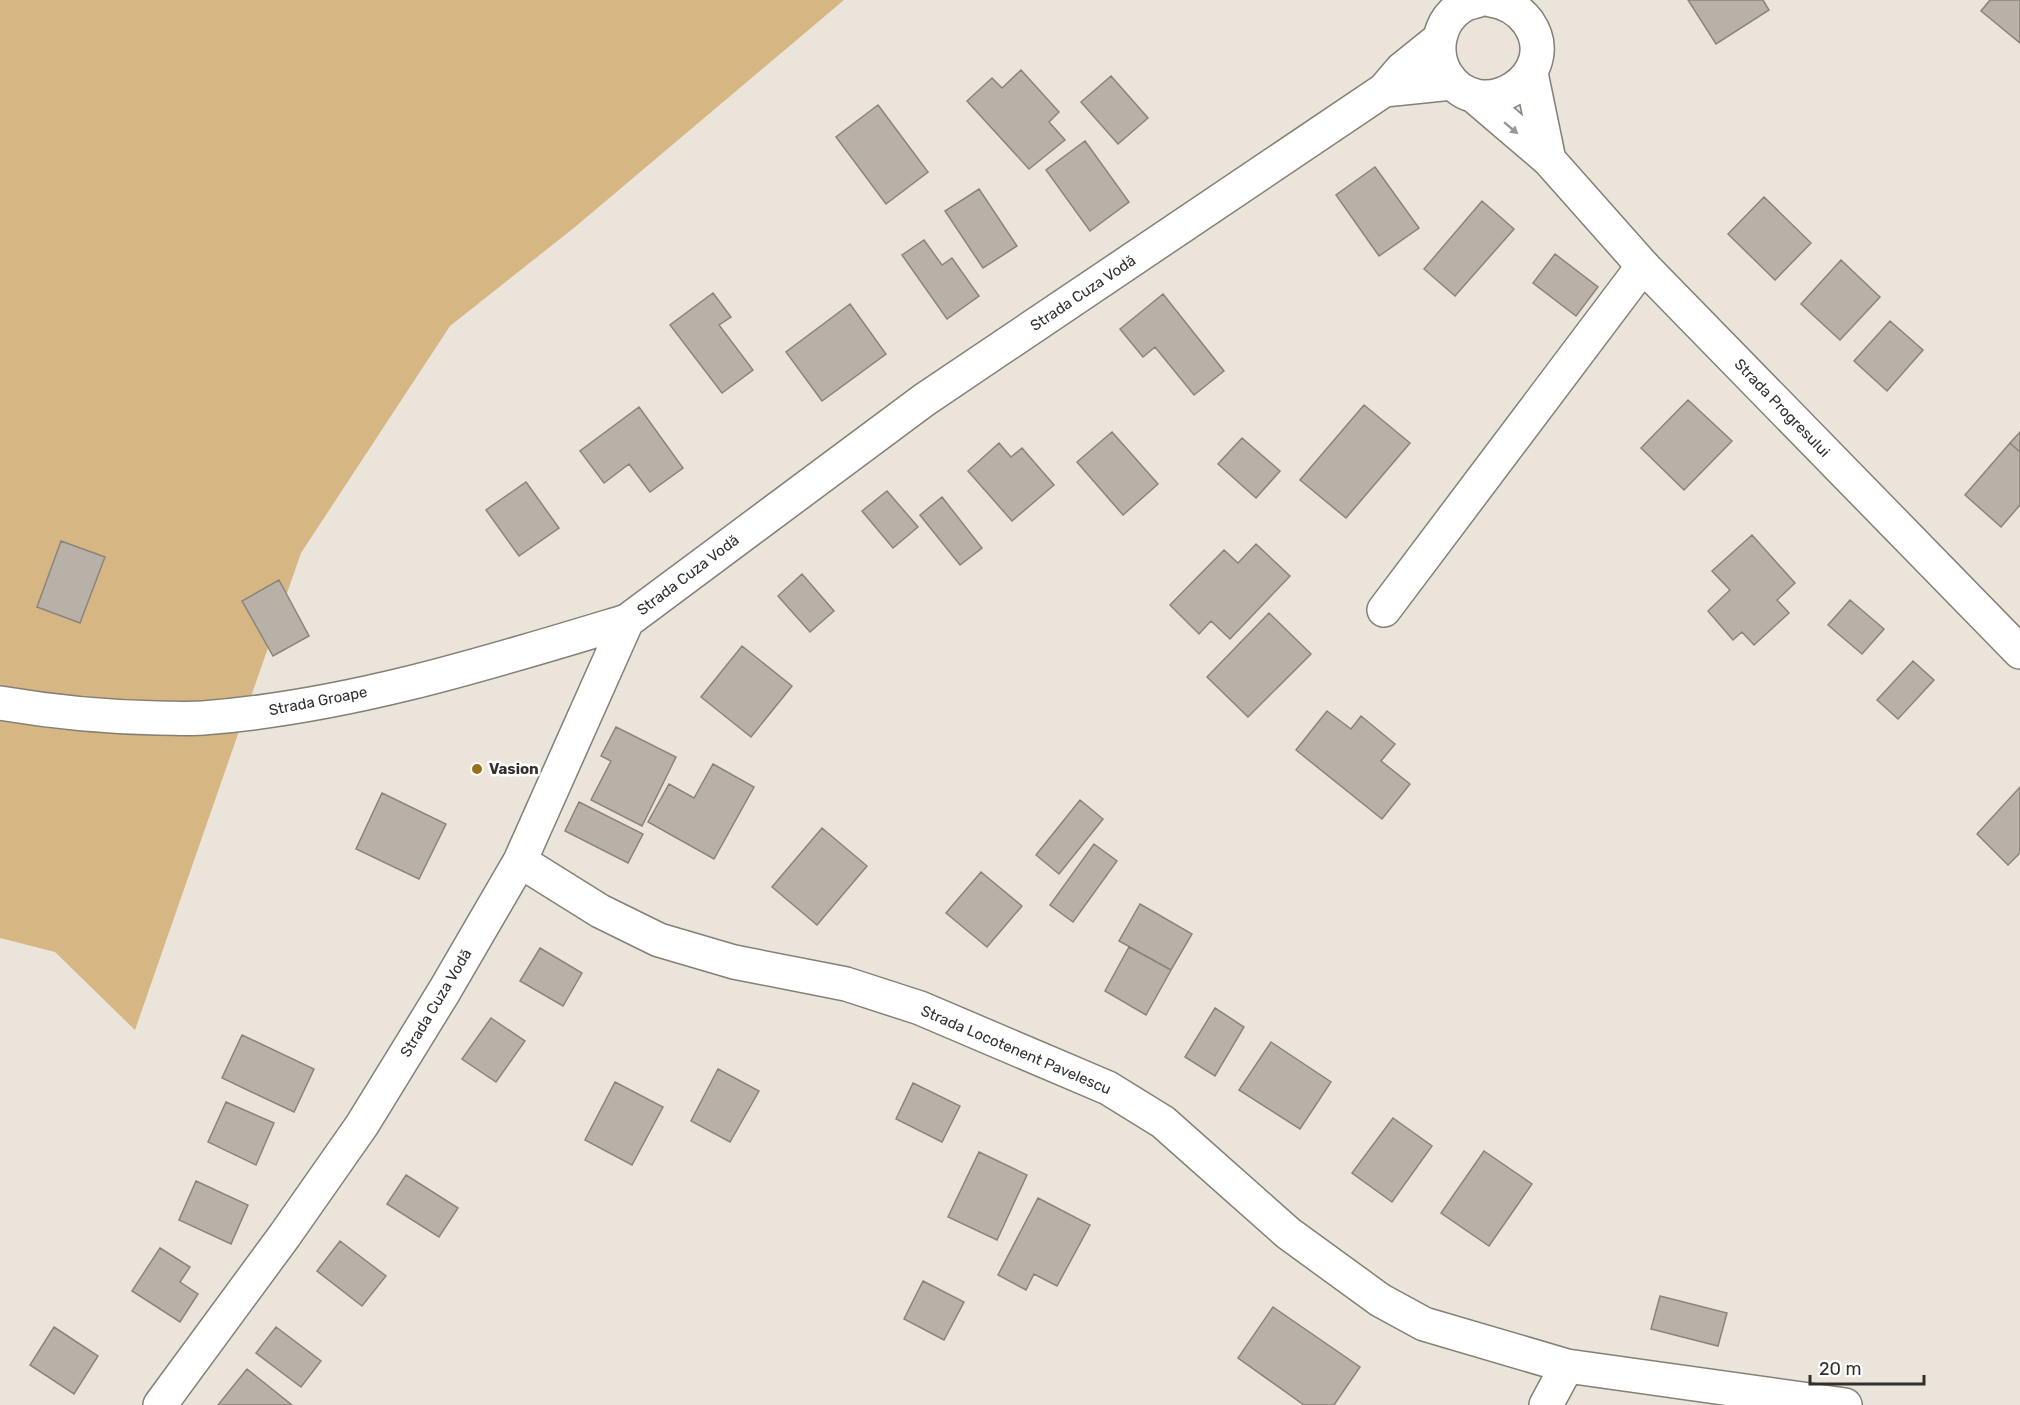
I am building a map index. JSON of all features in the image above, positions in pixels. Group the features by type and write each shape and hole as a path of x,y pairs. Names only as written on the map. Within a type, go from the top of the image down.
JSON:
{"street":[{"path":"1463,90 1440,63 1438,40 1446,21 1462,6 1479,0"},
{"path":"1490,0 1503,1 1521,12 1537,15 1537,51 1531,73"},
{"name":"Strada Cuza Vodă","path":"160,1405 285,1235 362,1125 445,990 520,861 627,621 924,400 1384,90 1402,69 1438,40"},
{"name":"Strada Cuza Vodă","path":"1384,90 1463,90 1496,97 1516,89 1531,73"},
{"name":"Strada Progresului","path":"1531,73 1549,160"},
{"name":"Strada Progresului","path":"1463,90 1549,160 1643,266 2020,651"},
{"path":"1384,610 1643,266"},
{"name":"Strada Groape","path":"0,703 57,713 127,717 201,718 271,711 348,697 501,659 627,621"},
{"name":"Strada Locotenent Pavelescu","path":"520,861 600,911 659,940 734,962 846,984 920,1008 1108,1088 1163,1122 1288,1233 1380,1300 1424,1324 1567,1366 1845,1405"},
{"path":"1546,1405 1567,1366"}],"shaded area":[{"path":"0,0 844,0 575,227 450,326 301,553 135,1030 55,952 0,938"}],"building":[{"path":"1688,0 1763,0 1769,10 1716,44"},
{"path":"1990,0 2020,0 2020,43 1981,11"},
{"path":"1021,70 1059,112 1049,122 1065,140 1029,169 967,101 992,78 1002,88"},
{"path":"1111,76 1148,118 1118,144 1081,102"},
{"path":"878,105 928,172 886,204 836,137"},
{"path":"1085,141 1129,202 1090,231 1046,170"},
{"path":"1375,167 1419,228 1379,256 1336,195"},
{"path":"979,189 1017,246 983,268 945,211"},
{"path":"1764,197 1811,243 1775,280 1728,234"},
{"path":"1482,201 1514,229 1455,296 1424,269"},
{"path":"924,240 942,265 952,258 979,296 947,319 902,255"},
{"path":"1555,254 1598,287 1576,316 1533,283"},
{"path":"1841,260 1880,297 1840,340 1801,304"},
{"path":"713,293 731,317 719,325 753,370 722,393 670,325"},
{"path":"1163,294 1224,371 1194,395 1155,347 1143,357 1120,329"},
{"path":"850,304 886,354 822,401 786,352"},
{"path":"1890,321 1923,350 1887,391 1854,361"},
{"path":"1688,400 1732,441 1684,490 1641,448"},
{"path":"1364,405 1410,443 1346,518 1300,480"},
{"path":"639,407 683,468 650,492 629,464 604,483 580,451"},
{"path":"1112,432 1158,484 1123,515 1077,462"},
{"path":"2020,432 2020,452 2010,443"},
{"path":"1242,438 1280,471 1256,498 1218,464"},
{"path":"999,443 1011,457 1022,448 1054,485 1012,521 968,471"},
{"path":"2010,443 2020,452 2020,505 2001,527 1965,495"},
{"path":"526,482 559,528 519,556 486,510"},
{"path":"887,491 918,527 893,548 862,511"},
{"path":"942,497 982,548 960,565 920,515"},
{"path":"1752,535 1795,583 1777,600 1789,613 1754,645 1742,632 1733,640 1708,611 1730,590 1712,571"},
{"path":"61,541 105,557 80,623 37,607"},
{"path":"1256,544 1290,576 1230,639 1211,621 1199,634 1170,605 1224,550 1238,563"},
{"path":"802,574 834,611 810,632 778,596"},
{"path":"279,580 309,636 273,656 242,601"},
{"path":"1850,600 1884,629 1862,654 1828,625"},
{"path":"1269,613 1311,654 1248,717 1207,677"},
{"path":"742,646 792,686 751,737 701,697"},
{"path":"1913,661 1934,680 1898,719 1877,700"},
{"path":"1327,711 1351,729 1361,716 1395,744 1381,761 1410,784 1382,819 1296,750"},
{"path":"616,727 676,757 642,826 591,800 611,761 601,756"},
{"path":"713,764 754,787 714,859 648,822 669,784 694,798"},
{"path":"2020,787 2020,853 2008,865 1977,834"},
{"path":"382,793 446,824 419,879 356,849"},
{"path":"1080,800 1103,819 1059,874 1036,855"},
{"path":"579,802 643,834 628,863 565,831"},
{"path":"822,828 867,866 817,925 772,887"},
{"path":"1094,844 1117,861 1073,922 1050,905"},
{"path":"981,872 1022,906 987,947 946,913"},
{"path":"1140,904 1192,934 1171,970 1119,941"},
{"path":"1129,947 1171,970 1146,1015 1105,991"},
{"path":"540,948 582,973 563,1006 520,981"},
{"path":"1215,1008 1244,1027 1215,1076 1185,1057"},
{"path":"491,1018 525,1041 496,1082 462,1059"},
{"path":"242,1035 314,1069 294,1112 222,1078"},
{"path":"1271,1042 1331,1082 1300,1129 1239,1090"},
{"path":"718,1069 759,1091 730,1142 691,1121"},
{"path":"615,1082 663,1107 632,1165 585,1140"},
{"path":"913,1083 960,1106 942,1142 896,1119"},
{"path":"226,1102 274,1123 256,1165 208,1142"},
{"path":"1393,1118 1432,1146 1392,1202 1352,1173"},
{"path":"1484,1151 1532,1184 1489,1246 1441,1213"},
{"path":"979,1152 1027,1175 997,1240 948,1217"},
{"path":"406,1175 458,1208 439,1237 387,1204"},
{"path":"196,1181 248,1205 231,1244 179,1220"},
{"path":"1038,1198 1090,1225 1057,1286 1034,1274 1026,1290 998,1275"},
{"path":"340,1241 386,1276 362,1306 317,1271"},
{"path":"160,1248 190,1267 180,1282 198,1294 180,1322 132,1291"},
{"path":"923,1281 964,1302 944,1340 904,1319"},
{"path":"1660,1296 1727,1313 1718,1346 1651,1329"},
{"path":"1273,1307 1360,1367 1334,1405 1304,1405 1238,1358"},
{"path":"54,1327 98,1356 74,1394 30,1365"},
{"path":"276,1327 321,1361 301,1387 256,1353"},
{"path":"247,1369 292,1405 218,1405"}],"place":[{"name":"Vasion","path":"477,769"}]}
